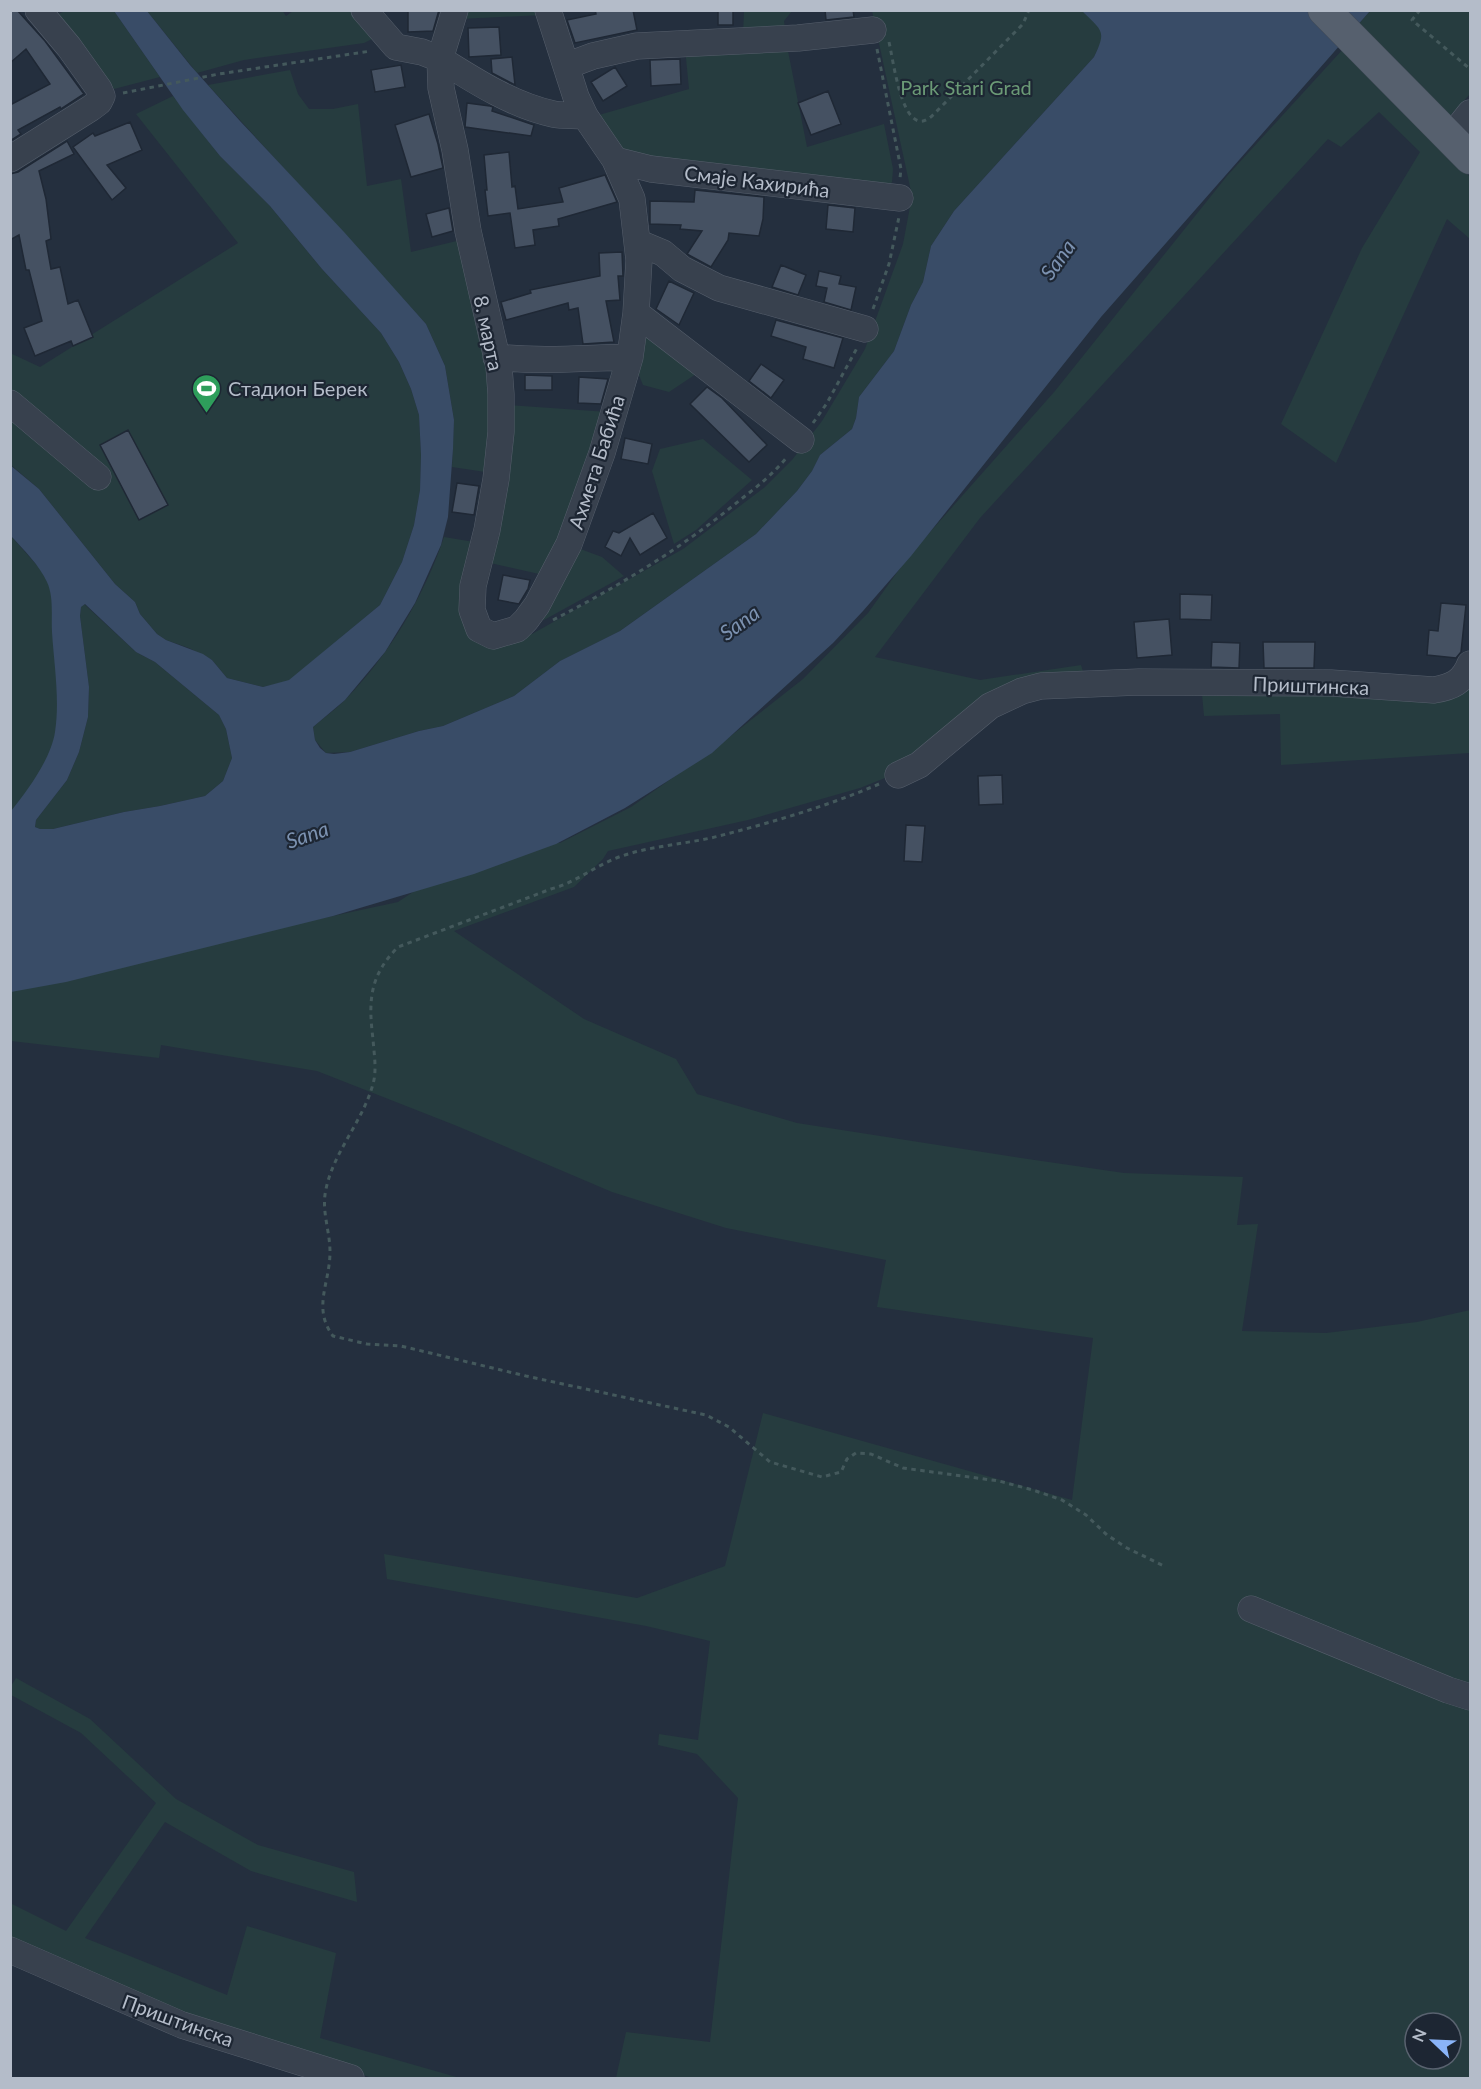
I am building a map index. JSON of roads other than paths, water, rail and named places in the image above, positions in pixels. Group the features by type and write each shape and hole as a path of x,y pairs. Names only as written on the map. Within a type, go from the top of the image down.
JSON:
{"main road":[{"path":"1323,10 1452,139"}],"street":[{"path":"10,159 91,108 99,102 102,96 69,47 38,10"},
{"path":"364,10 396,47 422,52 440,59 485,87 537,109 554,114 585,116"},
{"path":"440,59 455,10"},
{"name":"Ахмета Бабића","path":"544,612 602,453 630,357 636,313 639,243 632,199 615,160 585,116 576,97 548,10"},
{"path":"566,66 593,56 637,46 798,39 880,32"},
{"name":"8. марта","path":"440,59 441,88 455,150 468,231 496,357 501,394 501,432 496,479 487,530 473,586 472,610 478,629 493,636 517,629 544,612"},
{"path":"1452,139 1470,113"},
{"name":"Смaје Кахирића","path":"615,160 651,169 900,198"},
{"path":"639,243 663,252 682,269 719,288 865,329"},
{"path":"636,313 801,440"},
{"path":"496,357 516,360 566,360 630,357"},
{"path":"10,403 98,477"},
{"name":"Приштинска","path":"898,775 919,765 990,706 1014,694 1041,686 1139,682 1331,684 1434,690 1448,688 1459,682 1466,675 1470,664"},
{"path":"1251,1609 1470,1697"},
{"name":"Приштинска","path":"10,1950 182,2025 351,2079"}],"water":[{"name":"Sana","path":"114,11 147,11 190,65 426,324 445,366 454,420 448,517 441,545 415,603 385,652 345,700 313,727 315,740 320,748 326,753 334,754 350,752 443,726 514,696 560,661 620,631 756,534 797,491 812,471 820,455 852,429 859,397 894,351 911,305 923,282 931,246 954,211 1094,57 1100,41 1100,31 1082,11 1370,11 1101,317 911,556 863,611 833,643 712,753 625,808 556,844 474,874 333,916 66,982 11,992 11,811 31,784 49,753 55,732 57,707 51,594 40,570 11,536 10,465 39,489 115,584 135,602 140,614 157,634 166,640 203,654 212,660 227,678 263,687 289,680 380,605 402,562 414,525 420,490 419,415 399,362 381,333 322,269 270,206 220,156 183,110","holes":["85,604 136,652 155,662 219,715 226,729 232,758 223,781 205,796 53,829 35,827 36,820 67,780 79,752 88,717 89,687 80,616 81,607"]}],"place":[{"name":"Стадион Берек","path":"207,414"}],"park label":[{"name":"Park Stari Grad","path":"966,87"}]}
